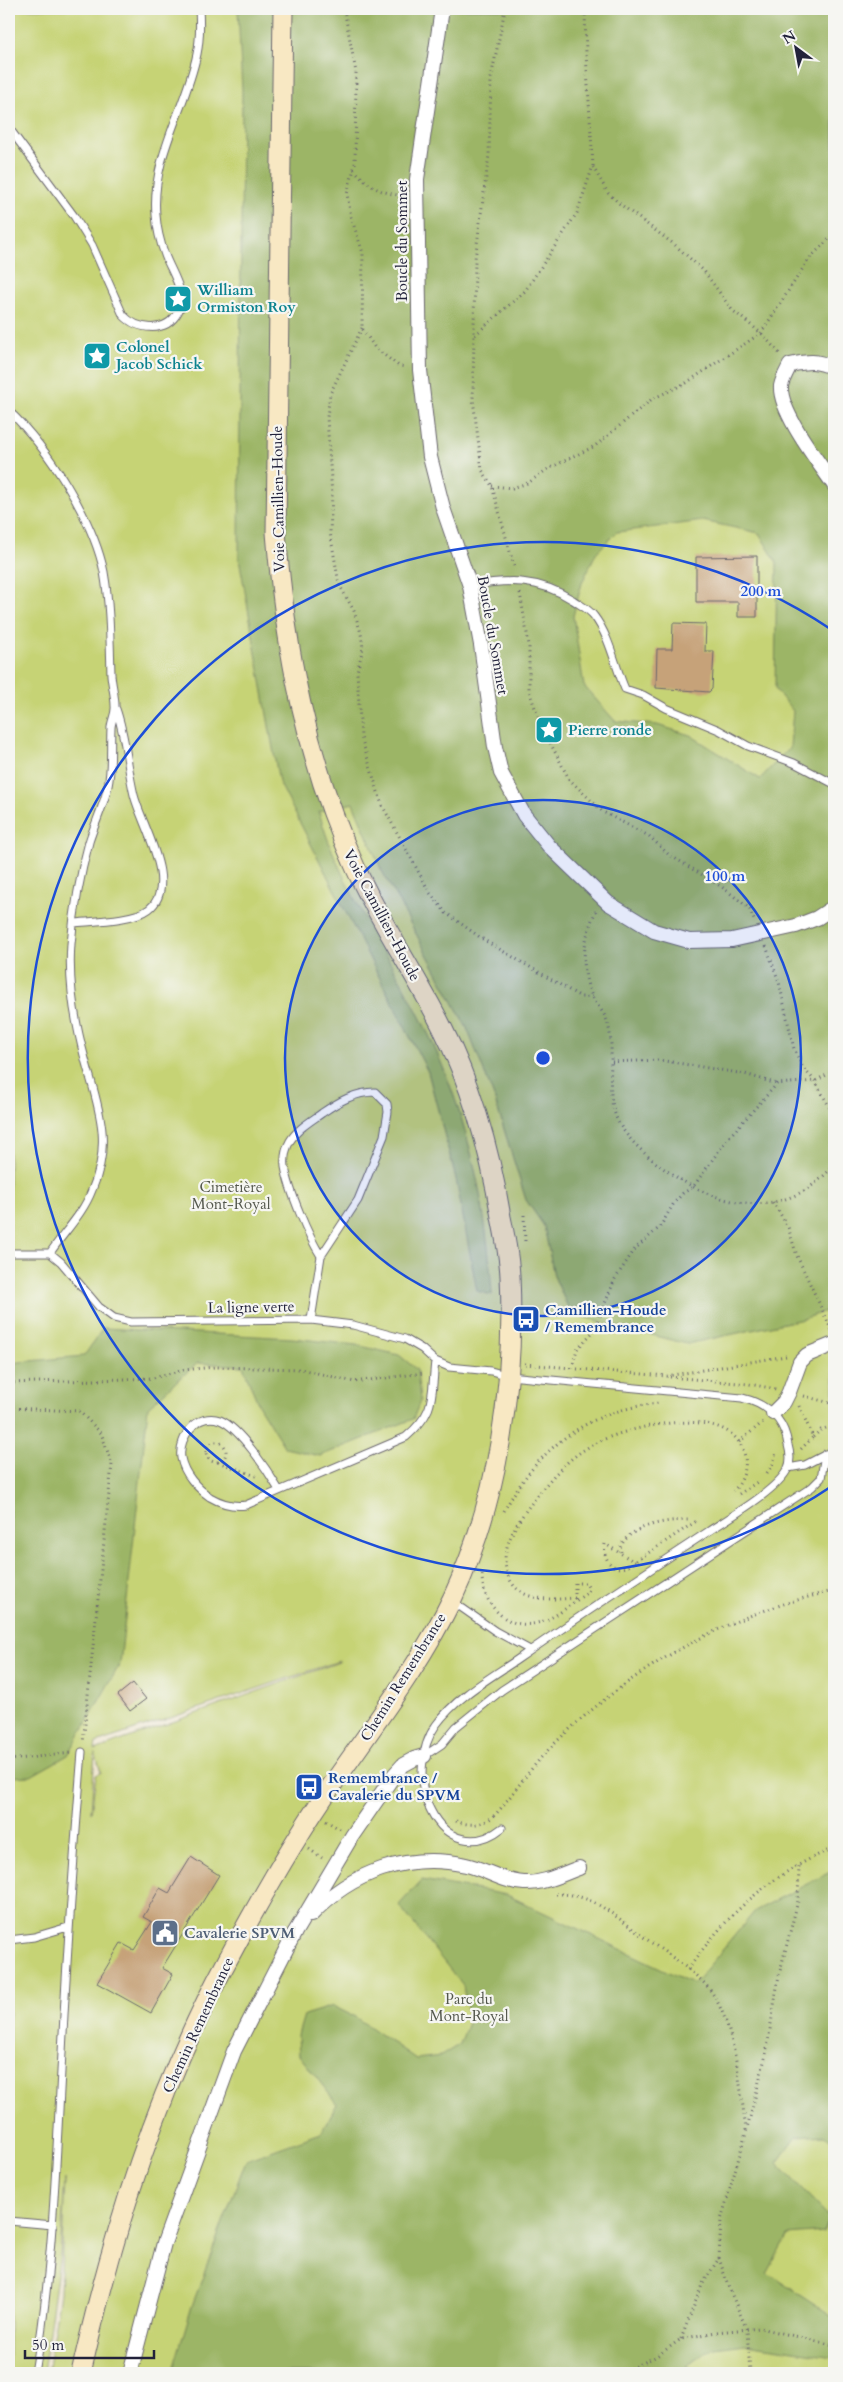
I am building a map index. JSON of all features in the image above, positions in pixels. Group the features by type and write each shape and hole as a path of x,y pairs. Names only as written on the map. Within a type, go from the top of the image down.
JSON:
{"street":[{"name":"Voie Camillien-Houde","path":"283,9 276,532 283,617 292,670 315,760 342,836 368,893 431,1006 460,1066 487,1148 508,1245 511,1309 509,1376"},
{"name":"Voie Camillien-Houde","path":"292,9 284,499 287,568 302,674 312,719 331,782 360,858 452,1028 477,1088 508,1196 511,1221 508,1245"},
{"name":"Boucle du Sommet","path":"442,9 420,160 417,199 420,370 424,421 436,484 470,586 481,645 495,747 501,773 524,814 549,846 602,898 634,921 672,938 706,942 762,935 817,918 834,907"},
{"path":"834,368 819,361 806,361 790,365 781,386 785,406 799,434 834,485"},
{"path":"768,1420 784,1402 800,1362 807,1355 834,1344"},
{"name":"Chemin Remembrance","path":"81,2373 97,2303 118,2226 146,2146 184,2050 224,1966 295,1840 397,1691 451,1600 474,1546 493,1482 509,1376"},
{"path":"130,2373 148,2297 164,2242 234,2050 295,1932 333,1865 394,1775 403,1766 424,1756"},
{"path":"295,1932 322,1903 341,1888 363,1875 400,1864 436,1861 454,1863 524,1883 542,1881 579,1868"}],"lane":[{"path":"9,128 74,216 92,245 123,315 130,323 143,328 157,327 168,322 177,314 180,306 180,292 159,238 156,213 157,185 168,140 198,52 199,9"},
{"path":"9,412 24,426 42,450 77,503 98,552 104,573 112,683 116,708 134,796 160,869 160,895 149,910 132,916 74,923"},
{"path":"470,586 518,581 540,583 589,610 601,628 625,689 643,695 666,708 719,730 748,746 794,763 834,784"},
{"path":"9,1253 50,1253 84,1208 100,1167 104,1144 103,1122 75,1014 71,981 71,944 77,889 107,788 111,766 111,726 116,708"},
{"path":"311,1320 322,1256 358,1200 384,1136 388,1112 386,1104 375,1092 363,1092 349,1097 298,1131 290,1140 285,1166 314,1245 322,1256"},
{"name":"La ligne verte","path":"50,1253 61,1262 99,1307 114,1318 131,1322 311,1320 353,1325 386,1332 406,1339 422,1349 435,1361 450,1367 491,1371 509,1376 742,1398 762,1405 768,1420"},
{"path":"279,1490 270,1475 236,1432 221,1420 203,1419 194,1424 187,1433 181,1445 181,1458 192,1481 216,1500 238,1506 246,1505 406,1437 422,1423 430,1409 435,1361"},
{"path":"502,1828 491,1837 480,1841 460,1838 442,1827 427,1803 423,1788 424,1756 429,1736 444,1714 475,1688 752,1503 778,1481 788,1468 790,1456 788,1443 780,1420 768,1420"},
{"path":"788,1468 805,1465 834,1450"},
{"path":"424,1756 442,1744 456,1727 502,1690 812,1487 822,1478 825,1454"},
{"path":"451,1600 495,1631 530,1650"},
{"path":"35,2373 42,2332 53,2225 68,1928 82,1752"},
{"path":"9,1940 34,1937 68,1928"},
{"path":"9,2221 53,2225"}],"path":[{"path":"344,9 356,72 354,168 347,194 351,217 363,253 362,328 330,394 327,417 332,496 330,532 339,584 354,611 361,633 363,648 357,672 361,737 382,805 430,893 446,912 484,940 581,997 592,997"},
{"path":"505,9 491,78 489,155 475,258 473,399 482,470 492,486 518,581 529,645 529,690 540,723 569,779 603,812 649,836 668,854 722,887 749,908 762,935 779,982 794,1049 803,1068 815,1081 834,1115"},
{"path":"474,335 525,291 577,213 593,166 585,9"},
{"path":"820,9 834,17"},
{"path":"593,166 608,193 682,251 704,271 732,310 761,333 790,365"},
{"path":"354,168 368,185 389,194 417,199"},
{"path":"492,486 512,488 528,484 548,469 595,446 652,399 686,383 761,333 809,259 834,234"},
{"path":"362,328 375,348 399,366 420,370"},
{"path":"602,898 590,921 584,950 584,972 592,997 608,1022 612,1062 610,1077 615,1115 645,1154 671,1174 693,1186 717,1197 742,1204 773,1202 799,1194 834,1165"},
{"path":"612,1062 659,1060 744,1074 777,1084 815,1081 834,1071"},
{"path":"572,1368 576,1349 594,1332 615,1279 635,1249 660,1227 674,1203 693,1186 728,1138 777,1084"},
{"path":"773,1202 788,1227 797,1256 834,1335"},
{"path":"525,1364 667,1376 788,1355 807,1355"},
{"path":"9,1383 152,1378 182,1370 215,1367 301,1369 354,1382 434,1372"},
{"path":"789,1392 798,1403 813,1438"},
{"path":"502,1515 535,1466 558,1441 608,1416 640,1406 664,1403"},
{"path":"9,1408 79,1411 101,1432 112,1464 82,1752 9,1760"},
{"path":"759,1418 768,1420"},
{"path":"739,1442 768,1420"},
{"path":"575,1600 545,1600 528,1596 512,1582 506,1565 507,1548 515,1530 529,1506 559,1469 600,1441 646,1426 679,1423 708,1424 726,1430 739,1442 744,1453 745,1467 741,1481 733,1491"},
{"path":"800,1449 821,1430 834,1425"},
{"path":"217,1461 223,1458 226,1452 222,1444 216,1442 209,1444 206,1453 211,1461 217,1461 254,1476 270,1475"},
{"path":"739,1494 768,1473 775,1457 776,1446"},
{"path":"622,1553 620,1548 623,1543 644,1528 666,1522 689,1520"},
{"path":"635,1562 605,1544 606,1556 614,1567 624,1568 635,1562 698,1520"},
{"path":"482,1568 482,1583 488,1602 510,1621 526,1624 538,1623 588,1592 589,1587 586,1583 575,1583 575,1600"},
{"path":"451,1819 463,1824 475,1825 493,1817 539,1761 568,1731 616,1691 670,1654 706,1635 751,1615 834,1590"},
{"path":"313,1813 352,1836"},
{"path":"295,1840 333,1865"},
{"path":"688,1970 712,1936 742,1905 772,1881 799,1864 834,1848"},
{"path":"750,2373 747,2330 742,2314 728,2286 719,2258 718,2239 721,2220 766,2054 779,1975 798,1901 799,1864"},
{"path":"552,1895 567,1894 585,1897 605,1908 704,1984 723,2015 734,2050 746,2133"},
{"path":"682,2339 702,2286 719,2258"},
{"path":"622,2373 658,2356 682,2339 716,2332 760,2328 834,2345"}],"green space":[{"name":"Parc du Mont-Royal","path":"9,9 834,9 834,2373 47,2373 60,2293 65,2179 60,2255 43,2373 9,2373","holes":["339,1662 95,1750 96,1743","95,1752 101,1773 96,1775 91,1812"]},
{"path":"238,9 834,9 834,1308 803,1319 687,1344 571,1314 554,1276 544,1226 526,1200 494,1097 467,1028 381,869 353,803 319,812 338,865 350,891 419,1015 449,1083 461,1117 471,1151 485,1221 492,1295 477,1291 456,1179 428,1072 279,782 239,558 242,90","holes":["703,521 759,533 777,563 775,689 793,711 790,747 760,779 690,735 657,725 615,721 584,686 573,616 582,583 596,553 617,532"]},
{"path":"103,1328 292,1338 356,1345 399,1355 417,1370 420,1401 413,1419 320,1456 285,1448 259,1406 243,1366 197,1363 148,1407 120,1664 68,1755 31,1776 9,1777 9,1363 84,1356"},
{"path":"834,1870 834,2140 824,2135 796,2137 777,2163 830,2218 824,2232 788,2235 767,2273 834,2317 834,2357 745,2344 714,2348 686,2365 701,2373 172,2373 192,2306 246,2160 321,2133 337,2104 299,2055 298,2035 304,2015 333,2006 355,2017 416,2059 441,2056 460,2044 469,2020 463,1986 399,1905 422,1880 507,1895 694,1984 755,1911"}],"building":[{"path":"757,556 757,617 738,617 738,602 696,602 696,557"},
{"path":"673,623 706,624 705,651 714,651 712,689 709,692 656,688 657,649 672,649"},
{"path":"133,1683 146,1699 130,1711 118,1695"},
{"name":"Cavalerie SPVM","path":"191,1857 219,1875 162,1968 173,1974 151,2013 97,1983 121,1943 134,1950 152,1922 143,1917 160,1888 169,1893"}],"place":[{"name":"William Ormiston Roy","path":"178,299"},
{"name":"Colonel Jacob Schick","path":"97,356"},
{"name":"Pierre ronde","path":"549,730"},
{"name":"Camillien-Houde / Remembrance","path":"526,1319"},
{"name":"Remembrance / Cavalerie du SPVM","path":"309,1787"},
{"name":"Cavalerie SPVM","path":"165,1933"}],"park label":[{"name":"Cimetière Mont-Royal","path":"231,1196"}]}
